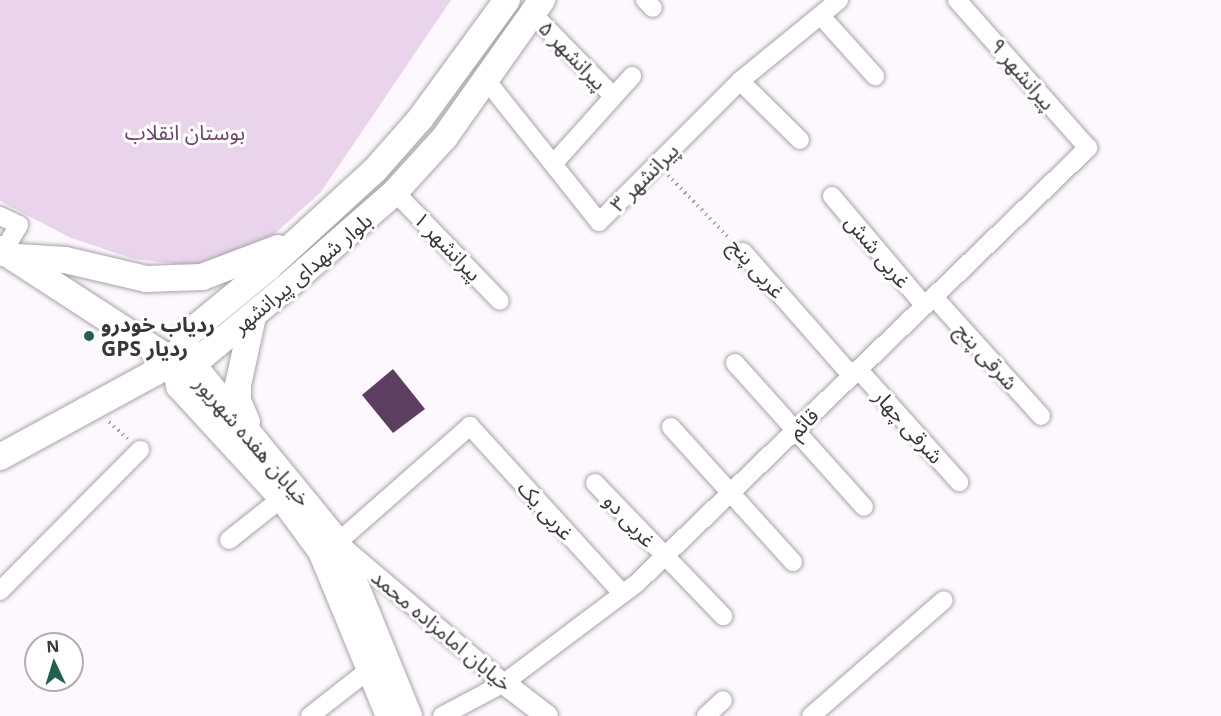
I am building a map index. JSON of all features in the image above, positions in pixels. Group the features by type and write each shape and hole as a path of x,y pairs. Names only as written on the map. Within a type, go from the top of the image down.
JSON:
{"main road":[{"name":"بلوار شهدای پیرانشهر","path":"174,362 189,333 307,232 375,170 420,119 507,0"},
{"name":"بلوار شهدای پیرانشهر","path":"174,362 204,355 253,316 396,192 445,137 538,7"},
{"path":"5,253 65,260 146,279 202,277 263,257 307,232"},
{"name":"خیابان هفده شهریور","path":"5,253 174,362 202,376 338,542 409,716"},
{"path":"253,316 242,352 238,401 242,415 272,460"},
{"path":"0,457 174,362 179,386 282,498 321,551 389,716"}],"street":[{"name":"پیرانشهر ۳","path":"487,81 599,222 740,81 839,0"},
{"name":"پیرانشهر ۹","path":"957,0 1088,148"},
{"name":"پیرانشهر ۵","path":"538,7 614,96"},
{"path":"820,16 875,76"},
{"path":"554,163 632,76"},
{"path":"740,81 800,140"},
{"name":"قائم","path":"442,716 504,683 622,594 731,493 1088,148"},
{"name":"پیرانشهر ۱","path":"396,192 500,301"},
{"name":"غربی شش","path":"832,196 929,301"},
{"path":"0,216 19,225 5,253"},
{"name":"غربی پنج","path":"743,252 855,373"},
{"name":"شرقی پنج","path":"929,301 1041,416"},
{"path":"735,363 864,507"},
{"name":"شرقی چهار","path":"855,373 959,482"},
{"name":"غربی یک","path":"338,542 470,426 622,594"},
{"path":"671,427 793,562"},
{"path":"0,591 140,450"},
{"name":"غربی دو","path":"595,483 723,616"},
{"path":"229,540 282,498"},
{"name":"خیابان امامزاده محمد","path":"338,542 504,683 548,716"},
{"path":"811,716 944,600"},
{"path":"310,716 370,669"},
{"path":"706,716 723,700"}],"path":[{"name":"غربی پنج","path":"657,165 743,252"},
{"path":"93,408 140,450"}],"green space":[{"name":"بوستان انقلاب","path":"0,0 451,0 321,192 269,239 205,267 134,259 71,238 0,201"}],"building":[{"path":"393,369 425,409 393,433 362,395"}],"place":[{"name":"ردیاب خودرو GPS ردیار","path":"89,336"}]}
